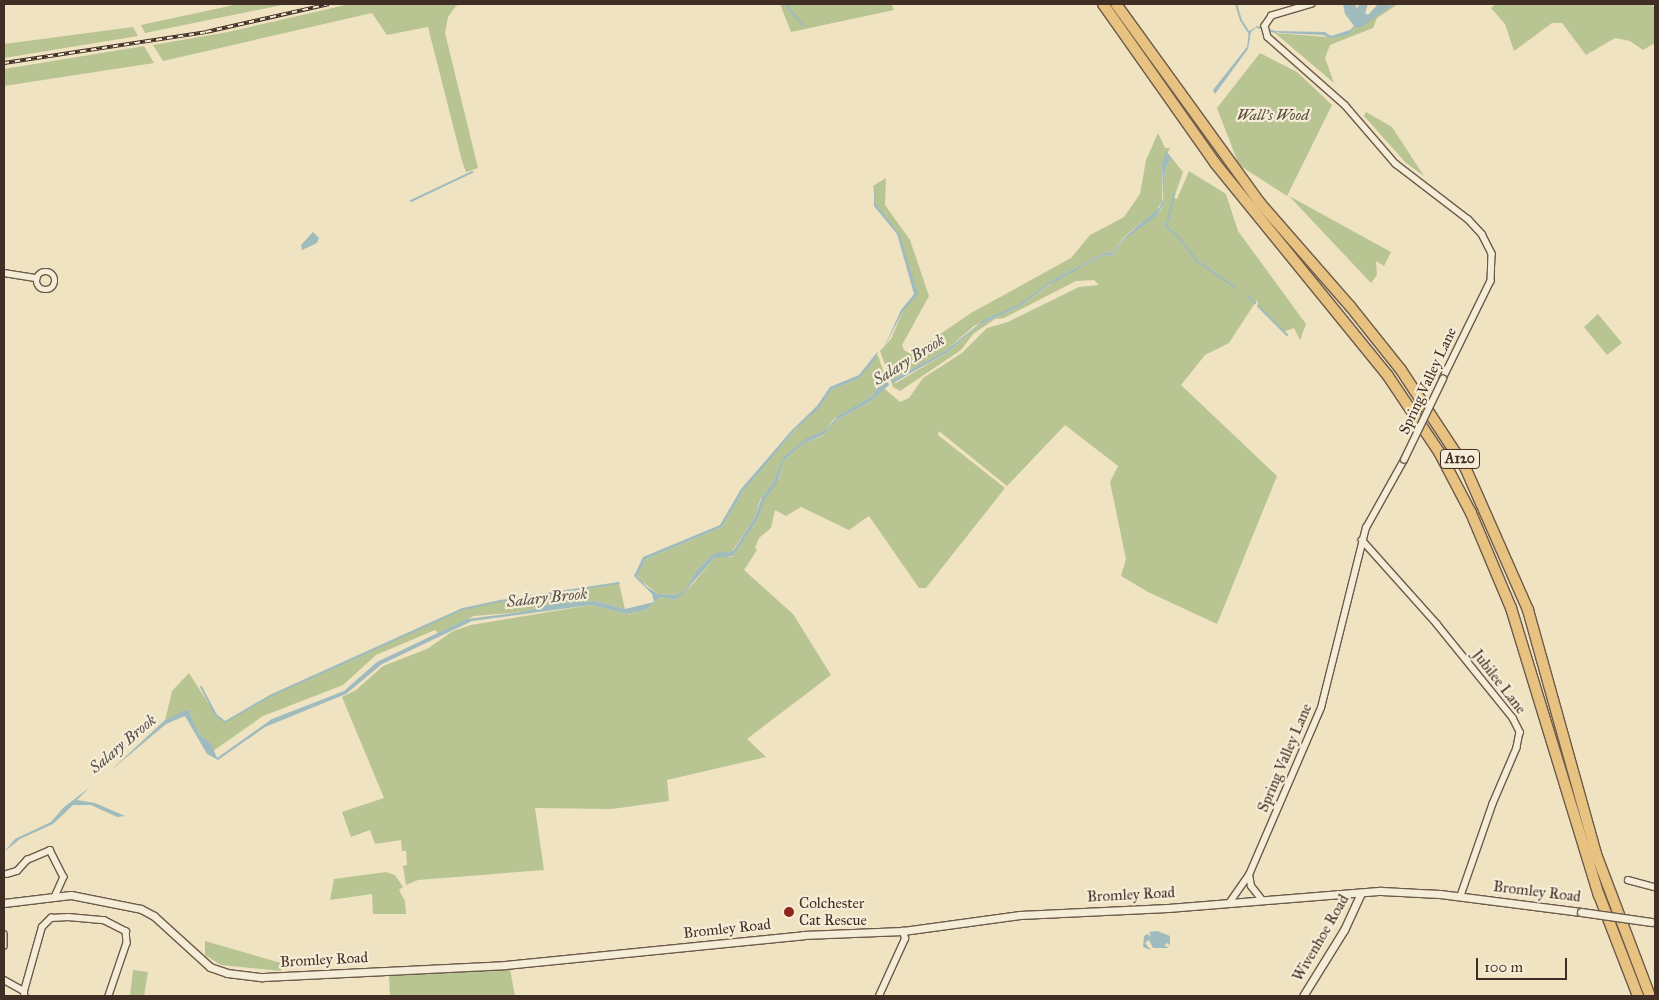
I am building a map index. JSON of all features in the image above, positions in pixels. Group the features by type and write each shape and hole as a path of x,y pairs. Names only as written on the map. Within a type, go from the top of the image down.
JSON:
{"highway":[{"name":"A120","path":"1103,4 1260,221 1388,376 1443,461 1475,521 1511,608 1599,895 1638,996"},
{"name":"A120","path":"1116,4 1260,203 1350,306 1401,370 1465,468 1528,610 1596,854 1650,996"}],"street":[{"name":"Spring Valley Lane","path":"1230,902 1249,874 1321,708 1362,540 1404,460 1492,277 1492,254 1482,234 1468,219 1396,164 1344,103 1268,37 1265,26 1272,16 1312,4"},
{"path":"4,273 37,278"},
{"name":"Jubilee Lane","path":"1362,540 1437,624 1513,718 1520,732 1517,748 1493,804 1461,896"},
{"path":"7,874 17,871 27,860 50,850 64,877 56,896"},
{"path":"1249,874 1250,884 1261,899"},
{"path":"1628,880 1655,887"},
{"name":"Bromley Road","path":"4,903 56,896 87,897 142,909 154,916 210,967 227,973 262,977 504,965 803,935 903,931 1020,915 1361,893 1410,892 1461,896 1653,922"},
{"name":"Wivenhoe Road","path":"1303,996 1344,930 1361,893"},
{"path":"4,982 25,994 42,927 51,918 68,917 104,920 126,931 127,943 109,996"},
{"path":"879,996 905,940 903,931"},
{"path":"4,934 4,946"}],"green space":[{"path":"239,4 287,4 145,33 141,25"},
{"path":"350,4 462,4 456,6 448,17 445,33 478,168 466,172 462,161 428,27 387,35 372,13 163,61 153,45 228,32"},
{"path":"780,4 891,4 894,10 791,32"},
{"path":"1393,4 1398,4 1377,18 1373,28 1330,45 1325,58 1334,83 1275,33 1328,37 1349,35 1355,27"},
{"path":"1496,4 1651,4 1655,8 1655,43 1643,50 1630,41 1615,38 1586,55 1562,23 1552,23 1514,51 1505,24 1491,8"},
{"path":"133,27 138,36 4,58 4,44"},
{"path":"144,46 154,63 4,86 4,69"},
{"name":"Wall's Wood","path":"1260,53 1297,72 1332,105 1287,196 1239,165 1217,108"},
{"path":"1366,112 1392,127 1424,176 1406,163 1364,116"},
{"path":"1158,133 1165,148 1170,148 1162,164 1162,202 1156,211 1125,236 1112,253 1104,253 1056,278 1018,306 974,326 945,351 892,380 896,383 948,352 979,325 1019,307 1058,279 1104,255 1112,256 1124,240 1161,210 1163,206 1165,169 1171,157 1183,172 1174,198 1177,199 1189,171 1226,194 1238,231 1306,324 1300,340 1294,328 1283,332 1258,306 1257,300 1229,343 1205,355 1181,385 1277,476 1217,624 1148,592 1121,576 1126,559 1110,482 1118,466 1065,425 1007,486 939,431 938,435 1005,488 926,588 919,588 869,516 849,530 801,507 786,516 775,510 771,528 759,538 755,548 757,550 744,570 793,614 831,675 747,739 766,757 667,780 669,801 612,809 535,808 544,870 418,880 406,885 403,866 407,865 406,851 402,851 401,840 375,844 370,830 351,837 342,812 384,798 342,697 356,690 383,666 427,649 453,631 471,625 591,605 626,614 646,610 661,597 674,600 692,585 714,558 720,555 732,557 757,521 763,501 779,479 782,462 803,444 824,435 837,420 871,401 880,390 885,389 900,402 909,398 923,378 962,353 987,328 1008,322 1079,287 1099,285 1094,280 1076,281 1004,318 995,319 973,334 961,350 900,391 893,387 880,351 891,339 903,311 916,293 899,235 876,204 873,186 886,178 885,205 910,240 929,296 902,345 904,350 911,354 971,313 1071,258 1090,235 1124,217 1140,194 1146,160"},
{"path":"1289,196 1391,252 1384,266 1376,261 1377,275 1371,283"},
{"path":"1598,314 1622,343 1607,355 1584,327"},
{"path":"878,355 887,382 879,386 872,396 834,419 826,430 784,456 774,481 760,500 755,517 731,553 717,553 710,557 696,571 685,590 677,595 658,594 640,580 637,574 646,559 722,527 747,485 831,390 858,379"},
{"path":"619,583 625,609 596,601 555,603 522,612 474,616 438,633 435,630 376,655 343,685 263,716 213,751 211,743 199,734 188,709 165,721 172,691 189,673 216,715 225,722 270,696 463,609 500,601"},
{"path":"386,872 395,875 403,887 399,890 405,901 406,914 373,914 372,894 330,900 334,879"},
{"path":"205,941 281,963 281,971 221,965 205,955"},
{"path":"510,969 515,996 390,996 389,976"},
{"path":"133,970 148,972 144,996 130,996"}],"water":[{"path":"1343,4 1355,4 1357,9 1359,4 1368,4 1365,13 1368,15 1378,4 1394,4 1360,28 1355,27 1349,35 1330,38 1323,35 1274,31 1325,32 1331,36 1350,30 1354,26 1345,14"},
{"path":"1258,26 1251,32 1248,49 1215,94 1213,90 1247,47 1249,31"},
{"path":"1166,151 1171,157 1165,169 1163,206 1155,217 1124,240 1112,256 1104,255 1049,285 1019,307 979,325 948,352 893,383 892,380 945,351 984,320 1018,305 1056,278 1104,253 1112,253 1126,236 1160,207 1163,199 1162,164"},
{"path":"874,186 876,204 900,235 918,295 903,311 883,350 901,310 914,294 897,234 874,206"},
{"path":"313,232 319,238 317,243 302,250 301,245"},
{"path":"878,351 876,359 858,379 831,390 819,408 796,429 744,490 722,527 646,559 637,576 647,587 658,594 677,595 685,590 696,571 710,557 716,553 733,551 755,517 762,497 774,481 783,457 807,438 826,430 838,416 872,396 879,386 888,382 889,385 871,401 837,420 825,434 803,444 783,461 778,481 764,501 757,521 733,556 714,558 682,595 674,600 661,597 646,610 626,614 591,605 472,621 382,664 346,694 265,727 218,760 207,754 185,716 166,724 109,772 165,720 188,709 199,734 211,743 217,758 272,719 344,691 377,662 467,619 522,612 555,603 596,601 625,609 654,602 652,594 634,576 643,557 720,525 741,489 792,430 817,406 830,387 859,375"},
{"path":"89,788 77,800 95,803 125,816 117,817 91,805 73,805 53,824 20,839 4,852 15,839 51,822 64,807"},
{"path":"1157,931 1170,936 1170,946 1168,943 1164,945 1169,948 1153,948 1149,940 1145,943 1151,950 1143,947 1144,936 1147,934 1151,936 1149,932"}],"waterway":[{"path":"786,4 803,26"},
{"name":"Salary Brook","path":"1236,4 1241,20 1249,33"},
{"path":"1257,27 1276,32"},
{"path":"411,201 472,172"},
{"path":"1166,227 1174,194"},
{"path":"1167,228 1176,234 1197,261 1236,288"},
{"name":"Salary Brook","path":"1068,273 1077,269"},
{"path":"1247,296 1255,303"},
{"path":"1258,306 1287,335"},
{"path":"201,687 216,715 225,722 270,696 463,609 500,601 619,583"},
{"name":"Salary Brook","path":"248,738 256,732"}],"railway":[{"path":"4,63 206,32 329,4"}],"place":[{"name":"Colchester Cat Rescue","path":"789,912"}]}
